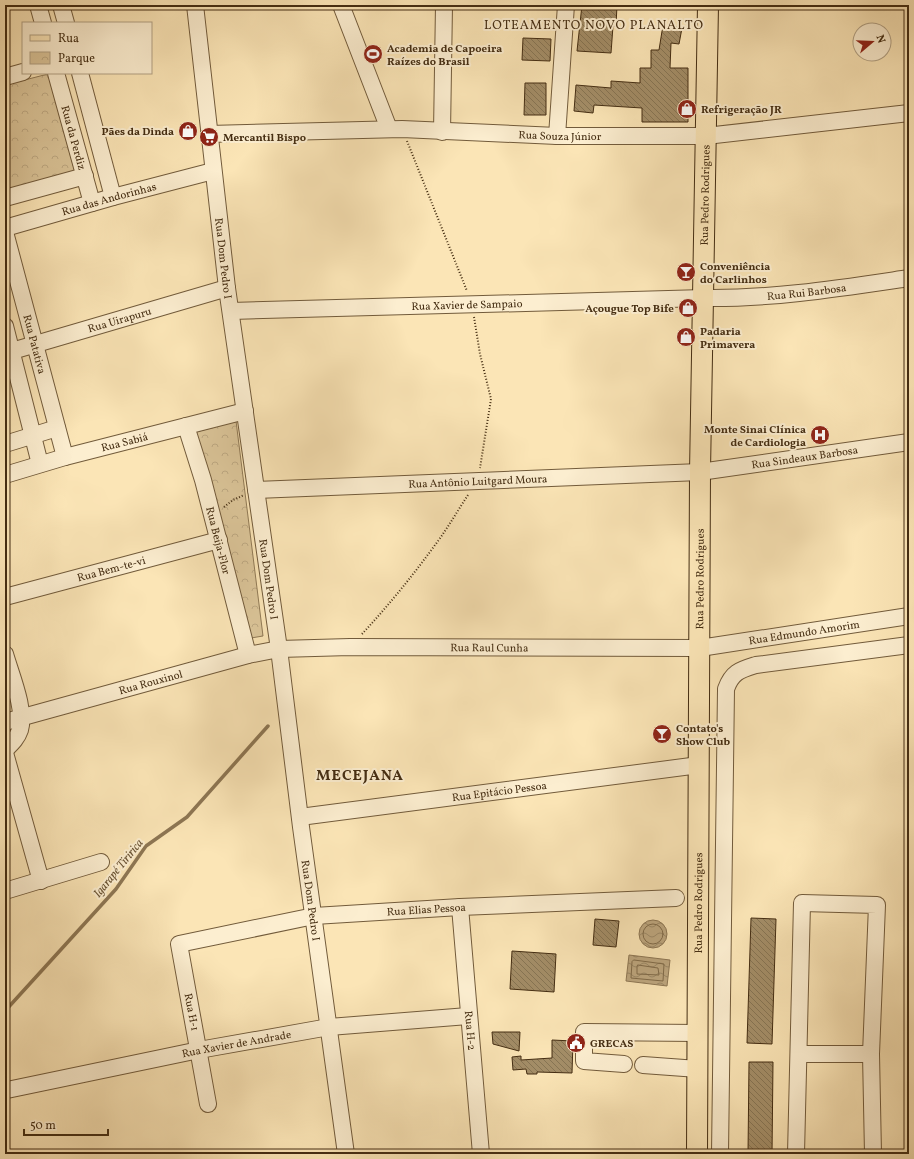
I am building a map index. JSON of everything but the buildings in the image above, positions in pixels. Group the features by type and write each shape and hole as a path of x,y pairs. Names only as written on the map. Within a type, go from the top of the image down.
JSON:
{"main road":[{"name":"Rua Pedro Rodrigues","path":"697,1154 700,472 708,5"}],"street":[{"path":"38,5 43,22"},
{"path":"60,5 66,22"},
{"name":"Rua Dom Pedro I","path":"195,5 213,170 231,311 279,649 300,817 346,1154"},
{"path":"341,5 396,129"},
{"path":"442,132 444,5"},
{"path":"557,136 566,5"},
{"path":"5,77 22,72"},
{"name":"Rua da Perdiz","path":"56,74 92,203"},
{"name":"Rua da Perdiz","path":"80,74 113,197"},
{"name":"Rua Souza Júnior","path":"210,134 396,129 557,136 706,136 909,113"},
{"name":"Rua das Andorinhas","path":"5,228 213,170"},
{"path":"5,198 85,176"},
{"name":"Rua Patativa","path":"5,232 56,428 65,457"},
{"name":"Rua Rui Barbosa","path":"704,298 744,299 909,278"},
{"name":"Rua Uirapuru","path":"12,351 35,343 228,288"},
{"name":"Rua Xavier de Sampaio","path":"231,311 704,298"},
{"path":"5,326 40,464"},
{"name":"Rua Sabiá","path":"5,474 65,457 245,411"},
{"name":"Rua Beija-Flor","path":"186,426 217,533 248,655"},
{"path":"5,444 56,428"},
{"name":"Rua Sindeaux Barbosa","path":"700,472 909,442"},
{"name":"Rua Antônio Luitgard Moura","path":"256,490 700,472"},
{"name":"Rua Bem-te-vi","path":"5,597 217,533"},
{"name":"Rua Edmundo Amorim","path":"700,648 909,616"},
{"path":"720,1154 726,689 730,679 736,673 756,665 909,645"},
{"name":"Rua Raul Cunha","path":"279,649 350,647 700,648"},
{"name":"Rua Rouxinol","path":"5,722 22,716 248,655 279,649"},
{"path":"5,654 22,716 20,731 14,741 5,750"},
{"path":"5,753 41,881"},
{"name":"Rua Epitácio Pessoa","path":"300,817 699,765"},
{"path":"5,891 101,862"},
{"name":"Rua Elias Pessoa","path":"179,944 314,916 460,907 676,898"},
{"path":"796,1154 802,904 877,905 871,1054 872,1154"},
{"name":"Rua H-2","path":"460,907 468,1016 481,1154"},
{"name":"Rua H-1","path":"179,944 208,1104"},
{"name":"Rua Xavier de Andrade","path":"7,1090 199,1050 329,1027 468,1016"},
{"path":"624,1064 584,1061 584,1032 698,1033"},
{"path":"798,1054 871,1054"},
{"path":"643,1065 698,1069"}],"path":[{"path":"350,647 386,608 415,572 439,540 477,482 491,399 480,354 472,304 421,180 396,129"},
{"path":"217,533 224,506 233,500 256,490"}],"green space":[{"path":"48,74 75,172 5,191 5,85"},
{"path":"236,421 263,636 251,638 196,432"}],"water":[{"path":"653,920 663,924 667,934 663,944 653,948 643,944 639,934 643,924"},
{"path":"629,955 670,960 667,986 626,981"}],"waterway":[{"name":"Igarapé Tiririca","path":"5,1011 116,889 146,846 187,817 268,726"}],"place":[{"name":"Academia de Capoeira Raízes do Brasil","path":"373,54"},
{"name":"Refrigeração JR","path":"687,109"},
{"name":"Pães da Dinda","path":"188,131"},
{"name":"Mercantil Bispo","path":"209,137"},
{"name":"Conveniência do Carlinhos","path":"686,272"},
{"name":"Açougue Top Bife","path":"688,308"},
{"name":"Padaria Primavera","path":"686,337"},
{"name":"Monte Sinai Clínica de Cardiologia","path":"820,435"},
{"name":"Contato's Show Club","path":"662,734"},
{"name":"GRECAS","path":"576,1043"}],"district":[{"name":"LOTEAMENTO NOVO PLANALTO","path":"594,24"},
{"name":"MECEJANA","path":"360,775"}]}
